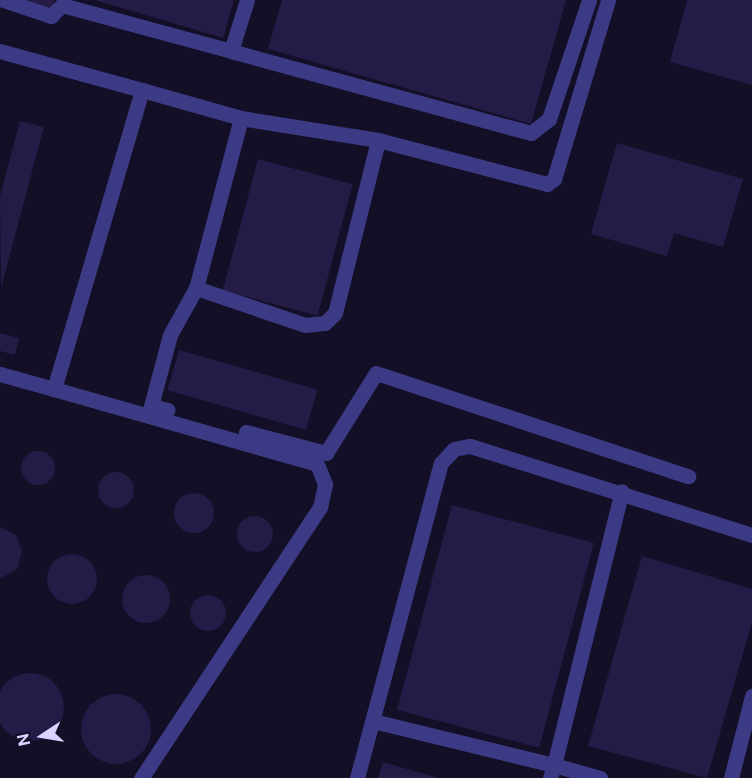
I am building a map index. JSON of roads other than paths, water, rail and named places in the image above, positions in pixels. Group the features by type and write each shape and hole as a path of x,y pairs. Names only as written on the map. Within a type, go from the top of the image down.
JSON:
{"lane":[{"path":"3,0 51,16 63,2 231,51 531,133 549,119 589,0"},
{"path":"231,51 247,0"},
{"path":"0,51 241,118 378,140 547,184 554,179 608,0"},
{"path":"54,389 142,90"},
{"path":"241,118 196,288 170,334 151,406 326,453 376,373 688,476"},
{"path":"196,288 304,325 325,323 335,313 378,140"},
{"path":"0,374 317,464 325,484 320,507 141,778"},
{"path":"357,778 441,463 454,449 470,446 622,492 752,535"},
{"path":"552,772 622,492"},
{"path":"731,778 752,696"},
{"path":"373,721 552,772 600,778"}]}
